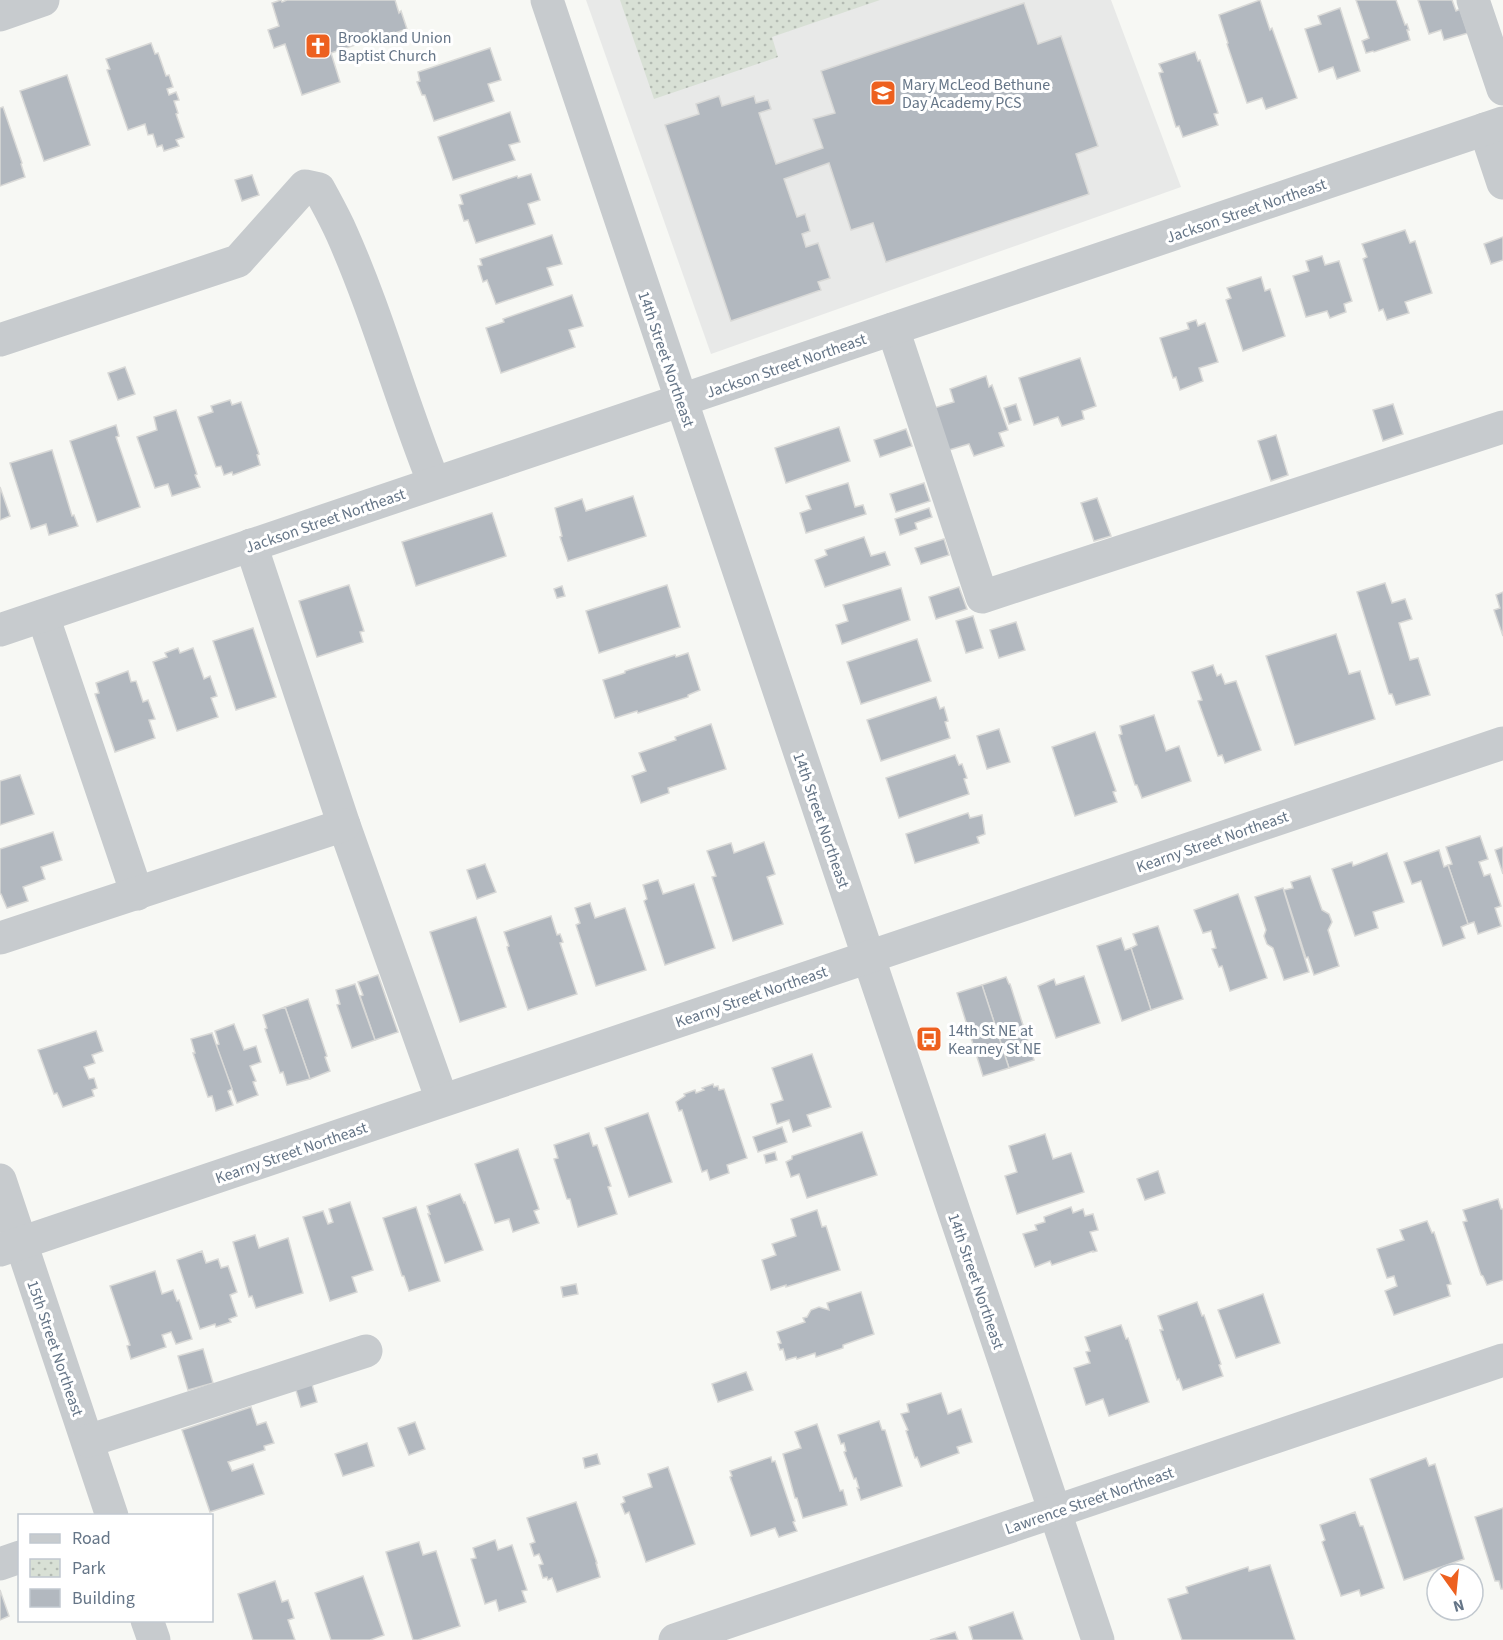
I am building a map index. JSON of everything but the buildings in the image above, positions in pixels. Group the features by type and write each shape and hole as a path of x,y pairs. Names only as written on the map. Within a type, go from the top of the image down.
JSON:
{"street":[{"path":"0,15 43,0"},
{"name":"14th Street Northeast","path":"546,0 1098,1640"},
{"path":"1473,0 1503,89"},
{"path":"1494,126 1503,183"},
{"name":"Jackson Street Northeast","path":"0,630 1494,126"},
{"path":"0,340 238,261 304,186 320,189 342,234 384,342 434,483"},
{"path":"893,329 982,597 1503,427"},
{"path":"251,545 344,825 442,1100"},
{"path":"43,616 137,894"},
{"name":"Kearny Street Northeast","path":"10,1246 1503,742"},
{"path":"0,939 344,825"},
{"name":"15th Street Northeast","path":"0,1180 10,1246 88,1442 112,1514"},
{"path":"88,1442 366,1351"},
{"name":"Lawrence Street Northeast","path":"675,1640 1503,1360"},
{"path":"0,1564 18,1558"},
{"path":"148,1622 154,1640"}],"shaded area":[{"name":"Mary McLeod Bethune Day Academy PCS","path":"586,0 1111,0 1181,187 711,354"}],"green space":[{"path":"620,0 880,0 772,37 778,57 654,99"}],"place":[{"name":"Brookland Union Baptist Church","path":"318,46"},
{"name":"Mary McLeod Bethune Day Academy PCS","path":"883,93"},
{"name":"14th St NE at Kearney St NE","path":"929,1039"}]}
